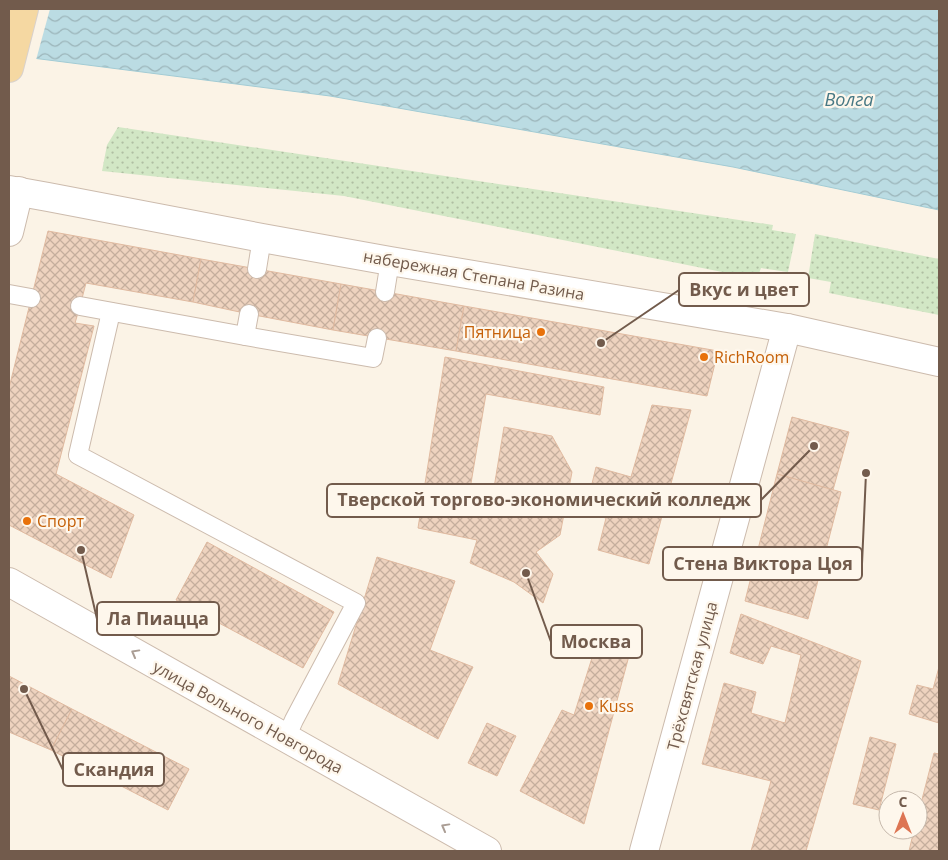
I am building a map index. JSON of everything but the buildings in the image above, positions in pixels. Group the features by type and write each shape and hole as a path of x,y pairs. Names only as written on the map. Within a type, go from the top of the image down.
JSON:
{"main road":[{"path":"9,68 24,9"}],"street":[{"path":"9,232 14,191"},
{"name":"набережная Степана Разина","path":"14,191 390,261 787,328 939,362"},
{"name":"Трёхсвятская улица","path":"644,851 787,328"},
{"name":"улица Вольного Новгорода","path":"9,582 487,851"}],"lane":[{"path":"257,269 262,238"},
{"path":"385,292 390,261"},
{"path":"9,294 31,298"},
{"path":"80,306 373,358 377,338"},
{"path":"111,312 78,455 356,602 286,738"},
{"path":"245,336 249,314"}],"green space":[{"path":"118,127 773,225 772,230 796,234 788,272 761,268 757,279 344,196 102,171 107,145"},
{"path":"815,234 939,259 939,315 829,293 831,282 808,278"}],"water":[{"name":"Волга","path":"9,9 939,9 939,210 733,167 330,96 9,55"}],"pier":[{"path":"9,9 50,9 36,60 9,57"}],"place":[{"name":"Пятница","path":"541,332"},
{"name":"Вкус и цвет","path":"601,343"},
{"name":"RichRoom","path":"704,357"},
{"name":"Тверской торгово-экономический колледж","path":"814,446"},
{"name":"Стена Виктора Цоя","path":"866,473"},
{"name":"Спорт","path":"27,521"},
{"name":"Ла Пиацца","path":"81,550"},
{"name":"Москва","path":"526,573"},
{"name":"Скандия","path":"24,689"},
{"name":"Kuss","path":"589,706"}]}
